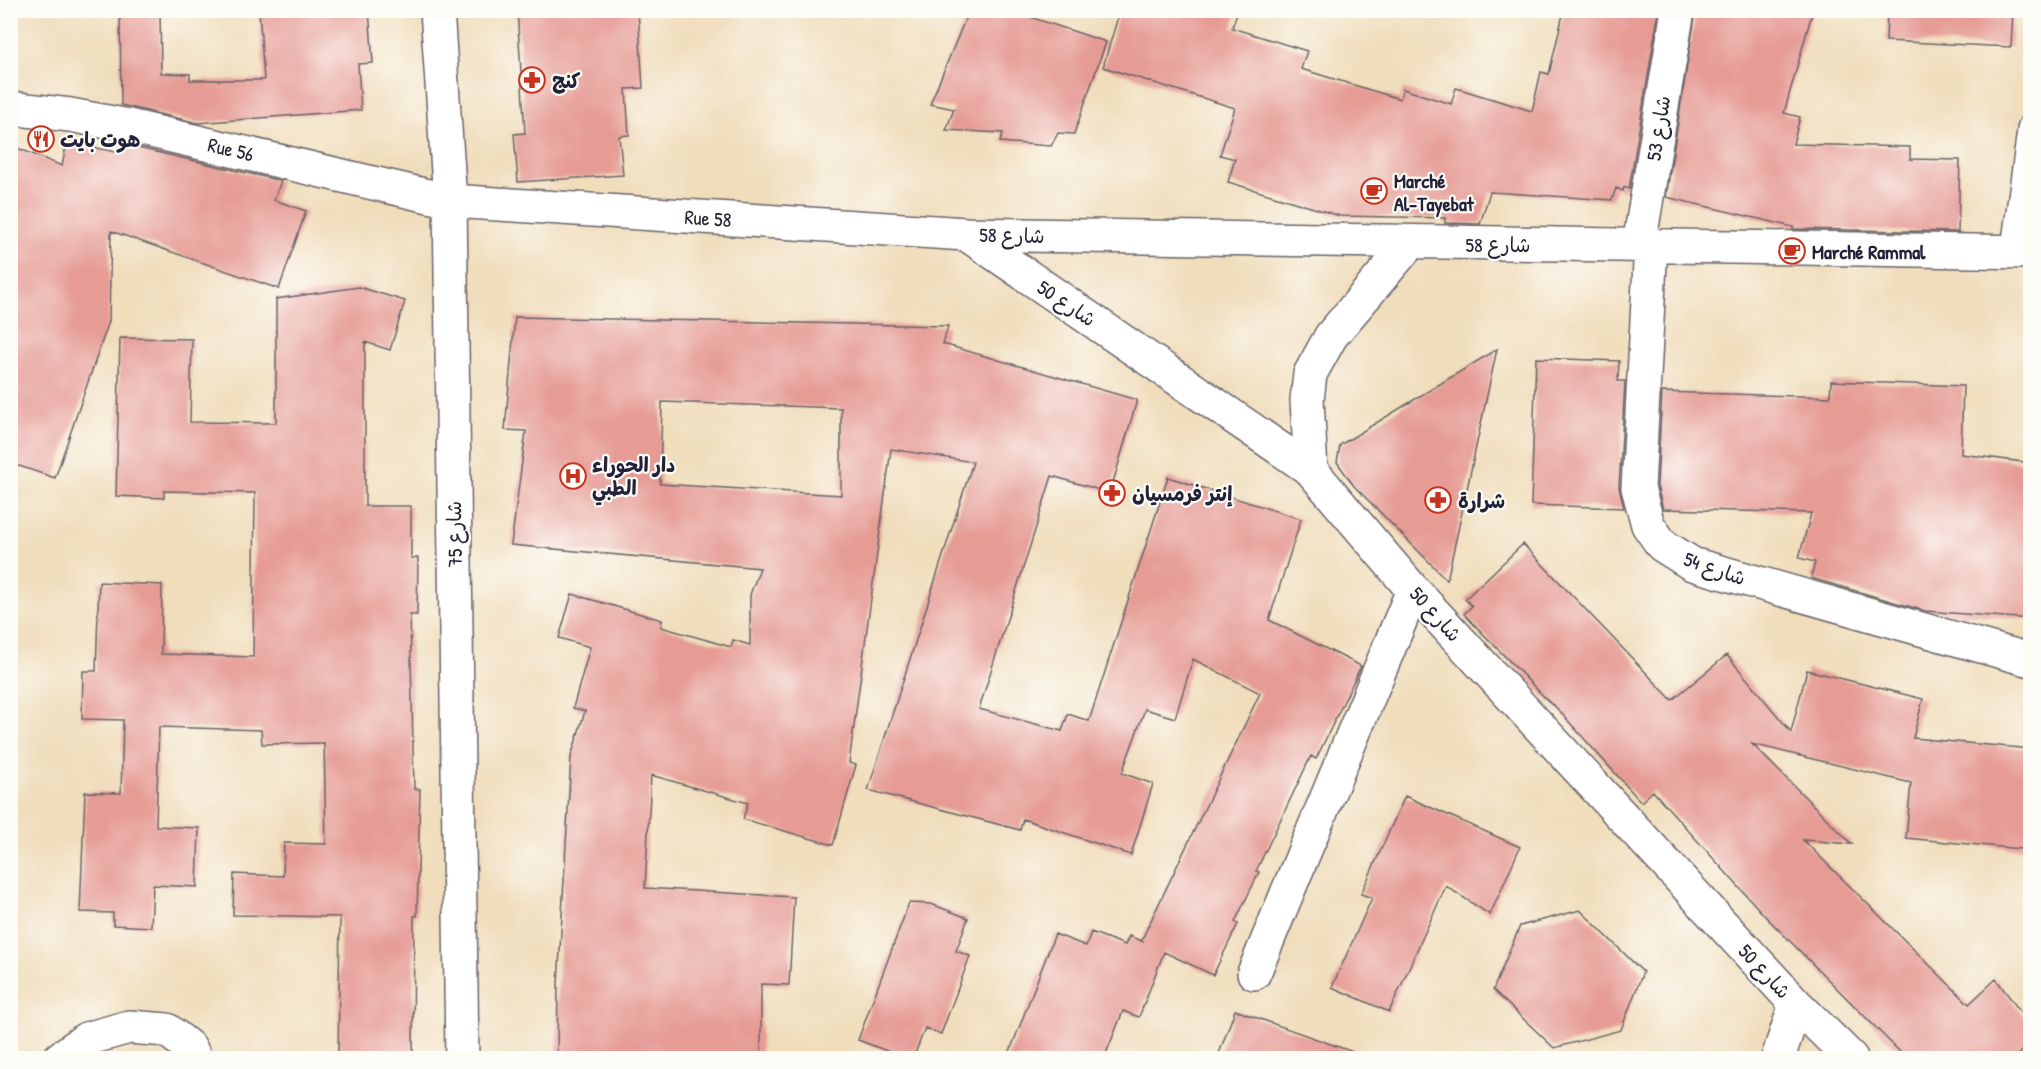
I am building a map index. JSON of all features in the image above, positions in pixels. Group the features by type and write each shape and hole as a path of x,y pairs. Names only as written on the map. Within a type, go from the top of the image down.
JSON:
{"street":[{"name":"شارع 75","path":"437,10 450,201 462,1059"},
{"name":"شارع 53","path":"1645,245 1678,10"},
{"name":"Rue 56","path":"10,108 70,115 129,126 450,201"},
{"name":"Rue 58","path":"450,201 966,234"},
{"name":"شارع 58","path":"966,234 2022,252"},
{"name":"شارع 50","path":"966,234 1311,470 1413,590 1796,1004 1851,1059"},
{"path":"1311,470 1307,400 1310,374 1331,336 1410,243"},
{"name":"شارع 54","path":"1645,245 1638,488 1648,525 1662,545 1692,564 2031,660"},
{"path":"1254,972 1413,590"},
{"path":"1778,1059 1796,1004"},
{"path":"60,1059 86,1039 129,1027 167,1030 190,1048 195,1059"}],"lane":[{"path":"2022,252 2031,128"}],"building":[{"path":"120,10 160,10 161,73 190,74 190,80 264,80 259,10 369,10 373,63 358,64 361,110 198,123 121,105"},
{"path":"517,10 638,10 643,88 626,89 629,135 619,136 623,175 518,182 514,134 525,133"},
{"path":"969,10 1009,10 1106,42 1074,134 1058,133 1051,146 1000,142 1003,133 946,130 954,109 930,104"},
{"path":"1120,10 1238,10 1232,28 1307,51 1301,69 1400,99 1403,89 1451,104 1456,88 1532,111 1541,72 1549,74 1564,10 1659,10 1629,189 1624,187 1623,191 1616,188 1612,200 1490,192 1480,224 1445,223 1445,218 1340,216 1228,182 1235,159 1220,155 1235,108 1103,67"},
{"path":"1696,10 1813,10 1784,113 1800,117 1793,144 1910,147 1910,159 1960,160 1958,232 1793,229 1793,227 1666,197"},
{"path":"1887,10 2013,10 2011,47 1886,41"},
{"path":"67,142 121,153 121,144 281,181 274,200 306,211 279,289 111,231 109,321 55,478 10,463 10,145 62,166"},
{"path":"359,287 405,301 390,350 365,342 365,506 411,506 411,558 418,558 417,615 410,615 414,789 420,789 417,916 414,916 413,1059 338,1059 340,917 233,915 234,874 283,876 284,843 326,844 324,743 262,744 261,730 159,727 156,826 199,828 197,887 153,885 151,927 113,925 113,913 80,912 85,792 121,793 123,720 82,719 83,671 96,671 99,582 162,585 161,654 253,657 255,493 164,491 164,498 116,496 120,338 192,339 190,422 276,423 276,299"},
{"path":"515,317 948,326 943,344 1137,400 1110,493 1052,476 979,709 1062,731 1068,714 1089,721 1168,477 1301,519 1269,620 1361,666 1316,759 1311,756 1256,871 1259,872 1235,922 1238,924 1213,975 1164,952 1139,1017 1123,1011 1104,1059 1007,1059 1055,934 1086,946 1091,932 1125,945 1129,936 1141,941 1260,693 1193,659 1175,718 1145,709 1122,773 1153,784 1131,855 1023,819 1020,830 868,790 973,462 891,449 849,763 856,765 833,845 743,819 748,803 651,775 645,888 794,897 789,985 761,984 761,1059 557,1059 558,985 571,757 585,711 573,708 590,647 559,638 572,594 662,620 661,627 731,647 733,640 750,645 750,595 760,568 511,545 526,431 505,430","holes":["662,402 841,408 841,495 660,484"]},
{"path":"1497,349 1447,580 1354,486 1337,462 1340,445"},
{"path":"1536,358 1619,361 1618,381 1625,381 1619,487 1624,508 1531,505"},
{"path":"1831,381 1963,386 1961,454 2031,463 2031,619 1925,611 1811,578 1815,562 1799,558 1811,513 1663,509 1657,486 1662,392 1830,397"},
{"path":"1523,544 1672,700 1727,655 1791,732 1807,670 1923,699 1913,738 2031,749 2031,850 1906,838 1911,783 1752,744 1852,844 1803,840 1969,1004 1996,979 2031,1026 2031,1041 2014,1059 1907,1059 1763,914 1653,791 1641,802 1553,704 1464,614 1472,606 1465,599"},
{"path":"1405,796 1520,847 1490,915 1446,886 1389,1012 1332,987 1372,898 1361,894"},
{"path":"909,903 931,904 968,918 956,951 970,956 941,1034 925,1028 913,1059 858,1040"},
{"path":"1580,910 1643,972 1621,1030 1554,1048 1493,990 1520,926"},
{"path":"1235,1010 1356,1053 1355,1059 1217,1059"}],"place":[{"name":"كنج","path":"532,80"},
{"name":"هوت بايت","path":"41,139"},
{"name":"Marché Al-Tayebat","path":"1374,191"},
{"name":"Marché Rammal","path":"1792,251"},
{"name":"دار الحوراء الطبي","path":"573,476"},
{"name":"إنتر فرمسيان","path":"1112,493"},
{"name":"شرارة","path":"1438,500"}]}
